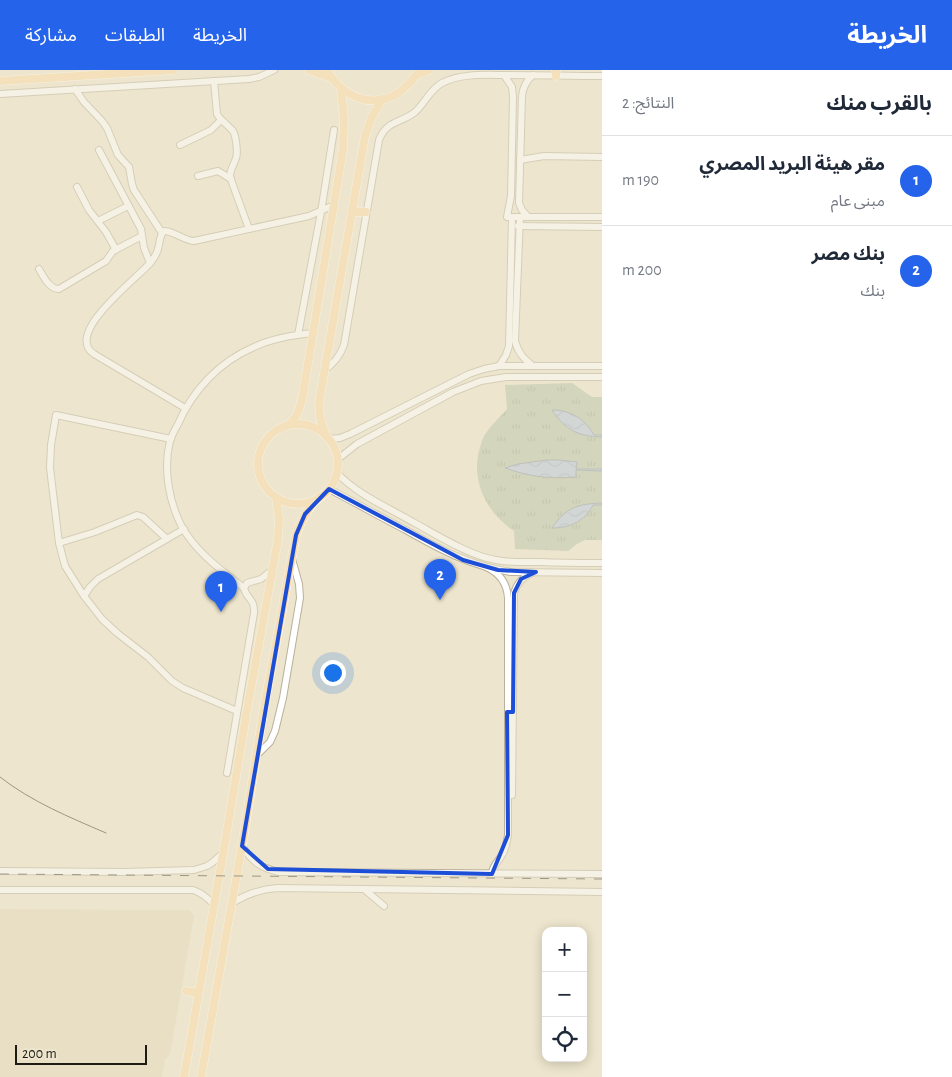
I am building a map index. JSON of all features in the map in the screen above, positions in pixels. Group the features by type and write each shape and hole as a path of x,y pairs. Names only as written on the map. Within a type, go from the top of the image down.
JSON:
{"main road":[{"path":"0,82 173,70"},
{"path":"309,70 331,78"},
{"path":"327,70 331,78 341,89 350,95 371,100 382,99 396,94 408,86 418,72 429,70"},
{"path":"289,425 297,415 302,400 334,206 345,134 341,89"},
{"path":"202,1077 296,536 305,514 311,505 329,488 337,473 338,459 321,425 319,407 368,127 382,99"},
{"path":"352,212 366,212"},
{"path":"319,498 297,504 286,502 276,497 267,489 261,479 258,468 259,457 262,446 269,436 289,425 310,426 319,430 328,438"},
{"path":"184,1077 279,529 276,497"},
{"path":"226,773 236,775"},
{"path":"186,991 198,993"}],"street":[{"path":"0,94 252,79 274,70"},
{"path":"324,370 337,359 344,345 379,140 386,128 392,123 412,114 421,106 432,90 445,81 459,77 556,73 602,76"},
{"path":"499,366 506,355 509,341 512,226 508,210 511,196 513,97 512,87 504,75"},
{"path":"528,217 519,203 522,92 526,83 534,75"},
{"path":"214,81 216,112 235,135 237,154 230,171 231,178 249,229"},
{"path":"75,89 105,125 118,155 129,167 134,190 162,233 157,252 150,263 106,306 88,332 86,342 91,352 185,408"},
{"path":"180,145 211,130 221,120"},
{"path":"298,334 334,130"},
{"path":"99,150 141,229 144,250 150,263"},
{"path":"520,160 544,156 602,157"},
{"path":"198,176 217,171 231,178"},
{"path":"77,187 89,210 106,232 116,250"},
{"path":"98,221 128,206"},
{"path":"162,233 167,231 186,240 194,241 310,216 334,206"},
{"path":"510,217 602,217"},
{"path":"520,217 515,336 519,351 525,360 533,366"},
{"path":"512,226 602,227"},
{"path":"39,269 54,289 59,289 105,262 112,252 142,236"},
{"path":"226,773 254,610 253,602 244,588 207,559 184,529 174,508 169,486 168,459 171,439 193,395 226,363 239,354 267,341 298,334 313,333"},
{"path":"328,438 333,440 350,434 469,374 484,369 499,366 602,366"},
{"path":"338,459 365,440 453,392 481,381 506,376 602,377"},
{"path":"171,439 56,415 51,445 50,468 59,543 65,566 84,596 109,627 148,657 172,681 183,688 237,711"},
{"path":"337,473 364,495 482,557 509,562 602,563"},
{"path":"329,488 435,546 499,575 504,583 507,593 512,839"},
{"path":"59,543 137,515 143,517 167,539"},
{"path":"84,596 90,586 98,579 184,529"},
{"path":"257,755 266,747 276,731 283,698 300,598 300,589 292,558"},
{"path":"486,568 510,572 602,573"},
{"path":"244,588 247,583 261,579 272,570"},
{"path":"510,712 514,593 522,579 536,572"},
{"path":"492,874 493,868 504,852 508,835 510,723"},
{"path":"242,846 248,856 257,864 279,872 602,874"},
{"path":"0,871 123,872 194,870 213,862 223,853"},
{"path":"232,903 242,896 265,889 277,888 602,892"},
{"path":"364,889 384,906"},
{"path":"0,890 193,890 208,898 214,905"}],"highlighted area":[{"path":"329,489 463,560 498,570 536,572 521,579 514,593 513,712 507,712 508,835 492,874 268,869 242,846 296,535 305,514"}],"shaded area":[{"path":"0,909 190,910 194,916 170,1055 165,1059 162,1077 0,1077"}],"green space":[{"path":"572,383 592,397 602,397 602,540 585,540 568,551 515,549 514,531 496,516 489,507 480,486 477,475 477,463 482,442 488,430 507,409 505,385"}],"water":[{"path":"552,410 559,410 577,416 594,435 602,435 602,437 579,434 573,431 562,423"},
{"path":"547,460 577,462 576,469 602,469 602,471 576,470 576,477 557,478 540,477 505,468"},
{"path":"602,503 602,505 593,505 586,515 571,525 552,528 562,515 573,508 586,504"}],"tram line":[{"path":"0,777 38,801 106,833"}],"railway":[{"path":"0,874 602,879"}],"place":[{"name":"بنك مصر","path":"440,600"},
{"name":"مقر هيئة البريد المصري","path":"221,612"}]}
